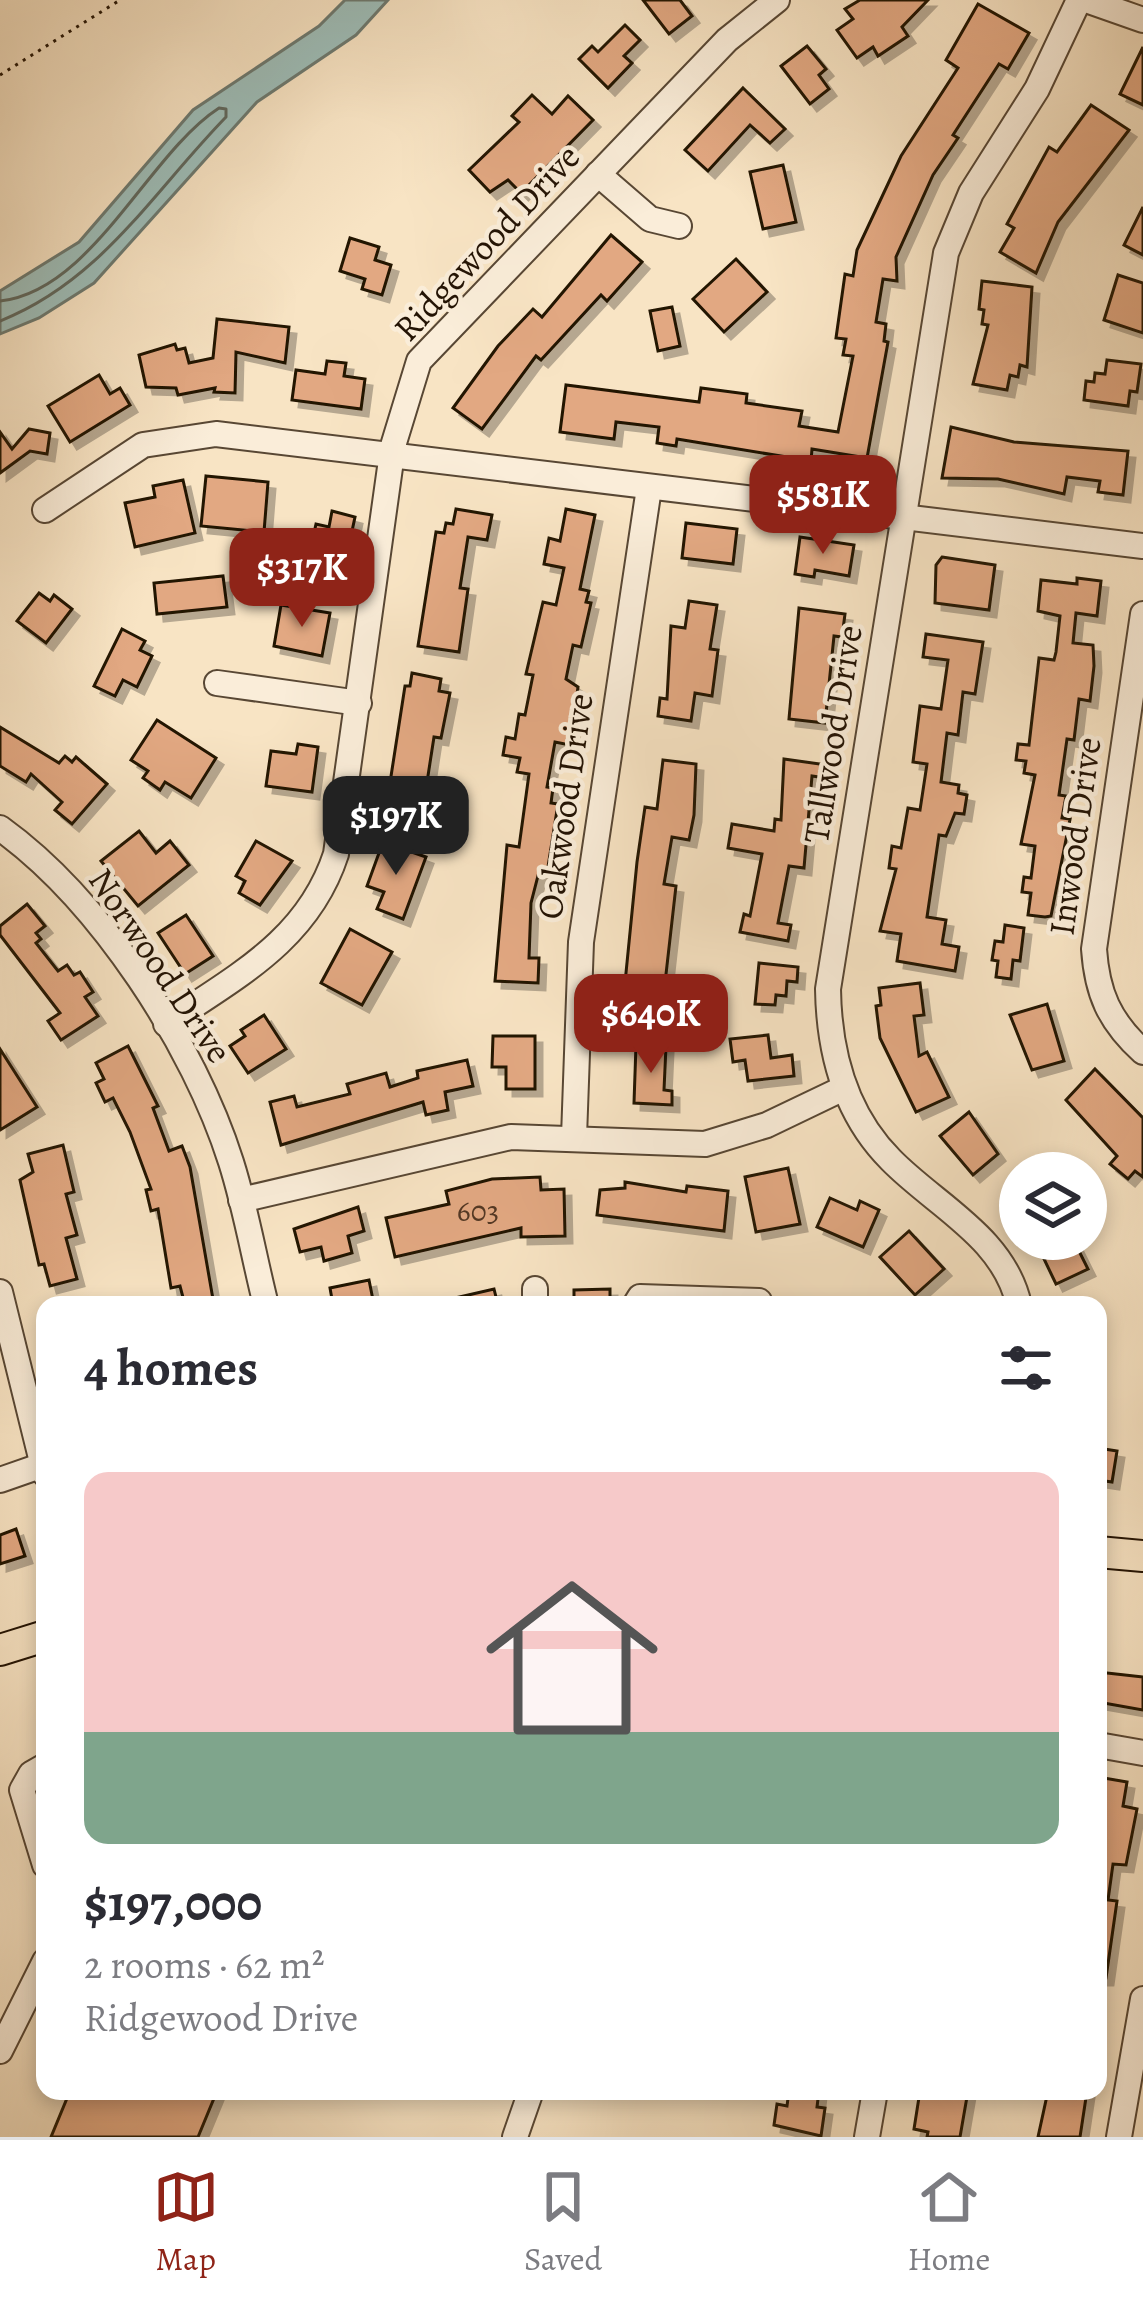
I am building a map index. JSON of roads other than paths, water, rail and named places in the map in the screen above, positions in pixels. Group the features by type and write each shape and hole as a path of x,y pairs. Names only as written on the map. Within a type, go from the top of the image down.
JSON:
{"main road":[{"path":"1107,1553 1143,1556"},
{"path":"0,1650 36,1639"}],"street":[{"name":"Ridgewood Drive","path":"166,1024 278,949 310,914 336,854 392,455 419,362 728,40 777,0"},
{"path":"1082,0 1143,20"},
{"name":"Tallwood Drive","path":"1014,1296 989,1247 890,1159 844,1088 829,1014 831,965 905,518 935,301 956,223 1037,89 1082,0"},
{"path":"598,174 650,220 679,226"},
{"path":"45,510 143,446 216,434 1143,546"},
{"name":"Oakwood Drive","path":"574,1137 581,942 649,488"},
{"name":"Inwood Drive","path":"1143,614 1094,935 1096,983 1109,1016 1143,1052"},
{"path":"217,683 359,703"},
{"name":"Norwood Drive","path":"0,828 54,872 166,1024 201,1084 241,1200 264,1296"},
{"path":"241,1200 476,1143 529,1135 705,1144 767,1125 844,1088"},
{"path":"0,1292 36,1437"},
{"path":"0,1480 36,1471"},
{"path":"1107,1747 1143,1753"},
{"path":"36,1771 22,1790 36,1836"},
{"path":"0,2051 36,1979"},
{"path":"1119,2137 1143,1999"},
{"path":"515,2137 528,2100"},
{"path":"867,2137 873,2100"}],"water":[{"path":"345,0 388,0 356,35 257,102 94,283 39,318 0,334 0,291 79,242 193,110 319,26"}]}
